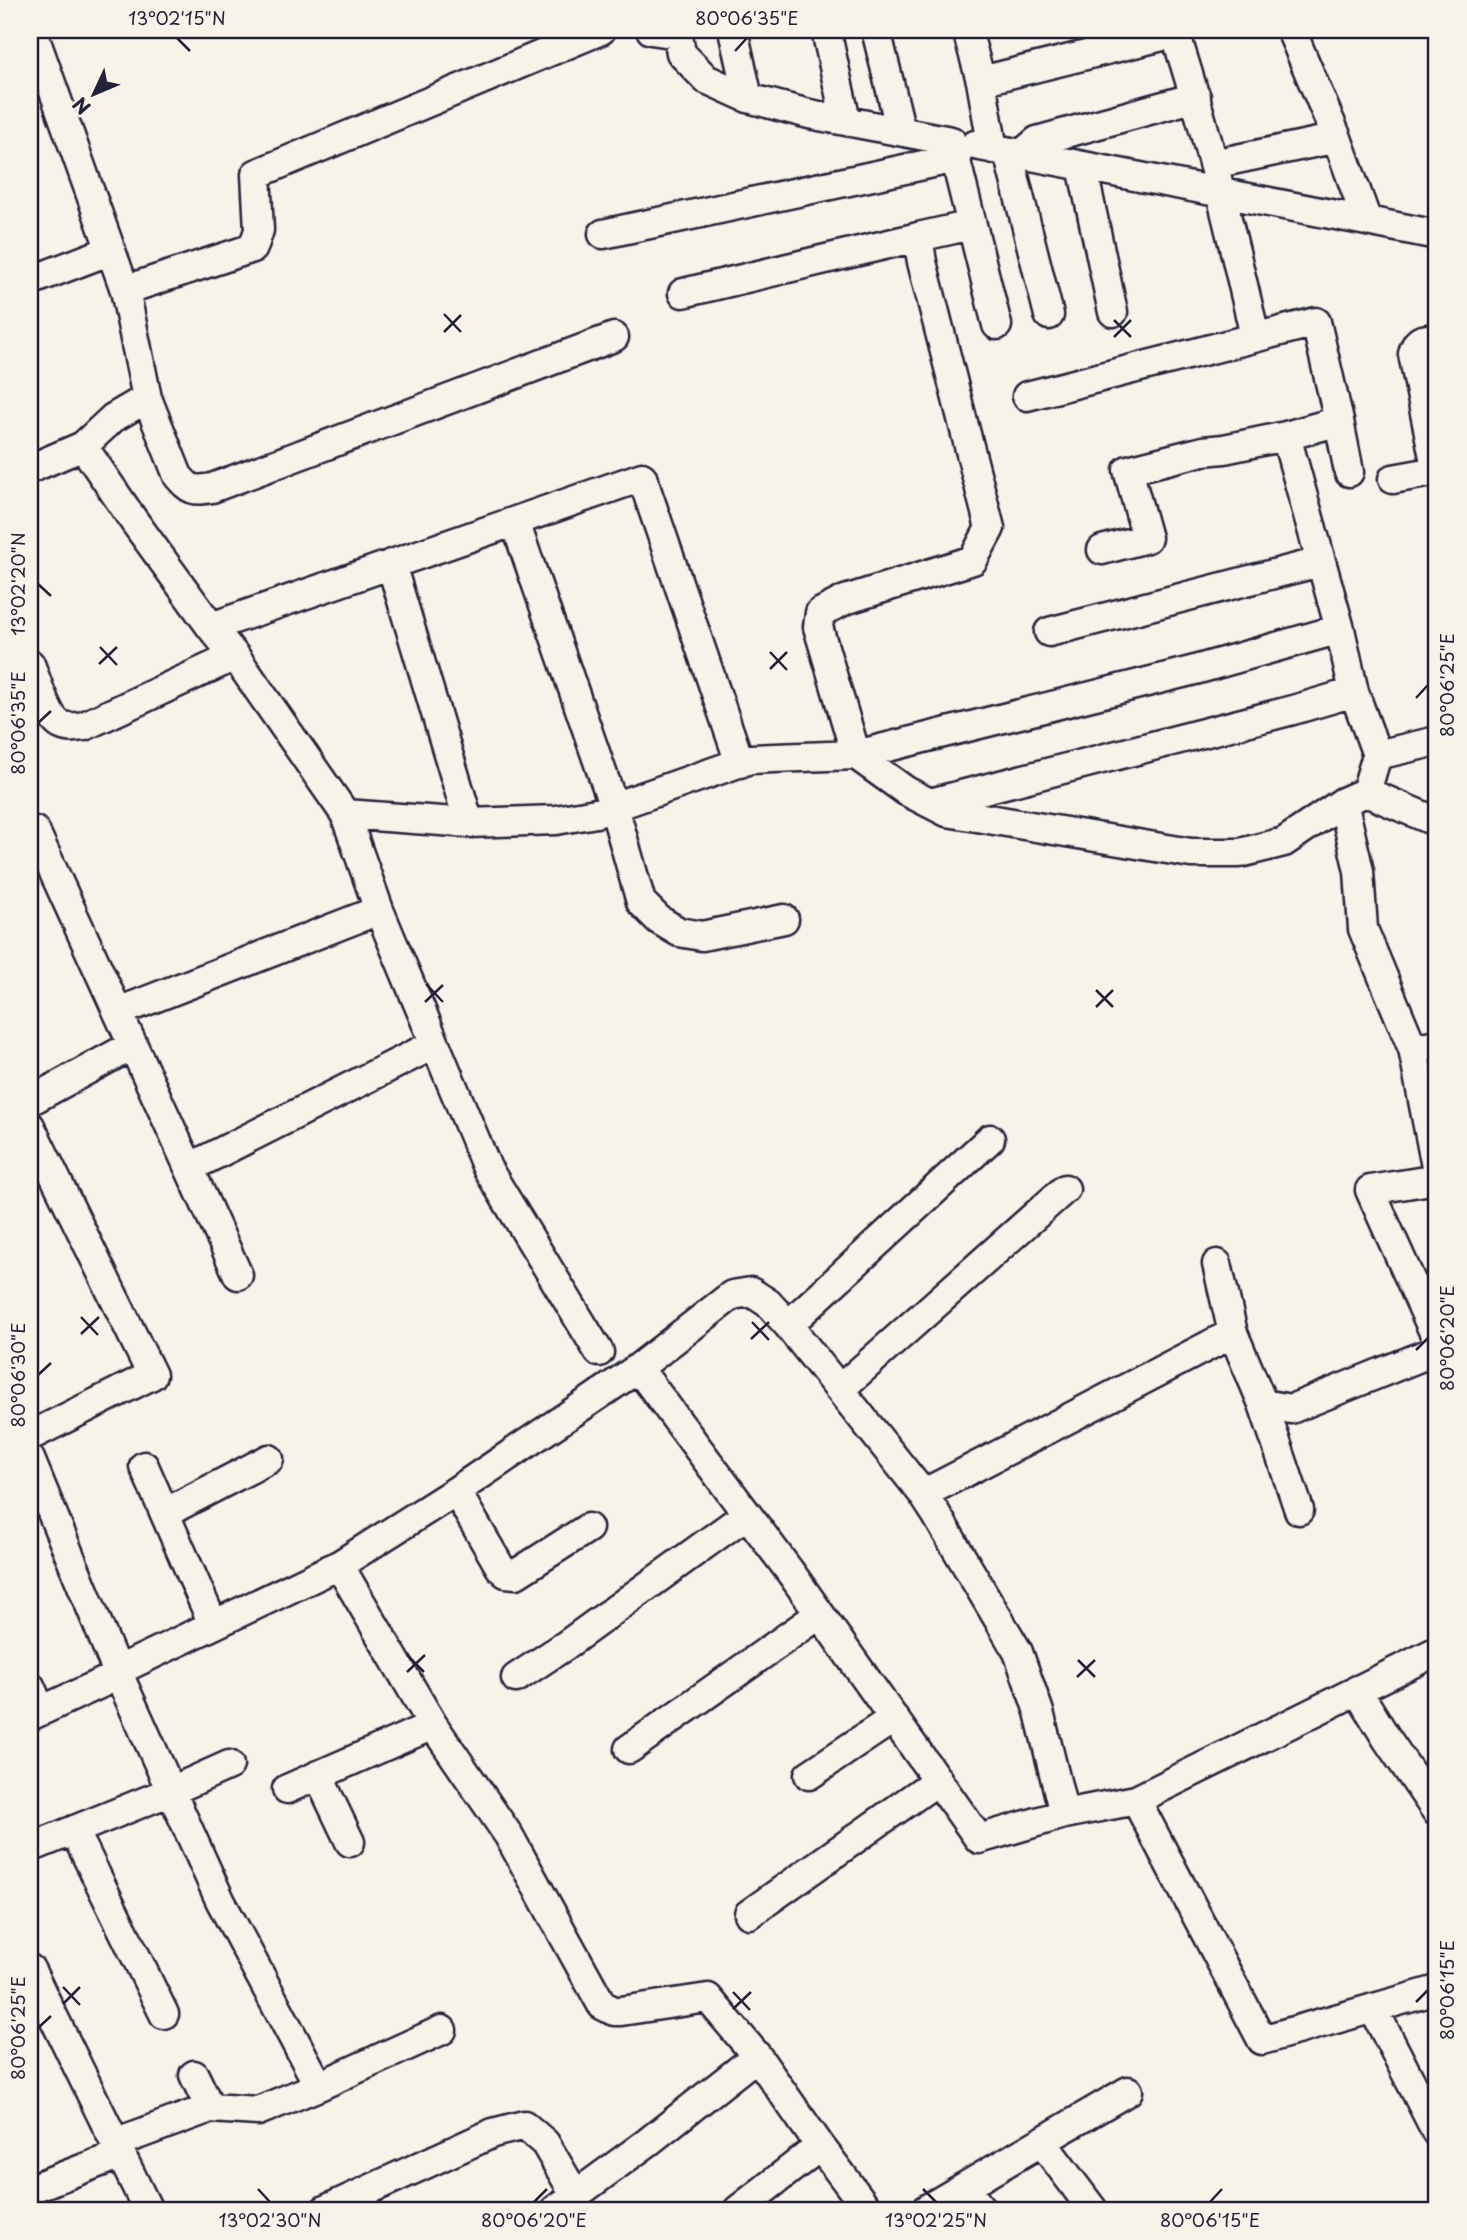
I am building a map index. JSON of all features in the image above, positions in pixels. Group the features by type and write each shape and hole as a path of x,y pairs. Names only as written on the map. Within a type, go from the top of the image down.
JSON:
{"street":[{"path":"32,30 125,290 147,398 178,476 187,486 195,490 212,488 614,337"},
{"path":"125,290 253,247 259,230 256,174 601,30"},
{"path":"733,30 748,98"},
{"path":"826,30 846,121"},
{"path":"876,30 901,131"},
{"path":"967,30 981,80 1008,152 1049,315"},
{"path":"1291,30 1338,138 1367,221"},
{"path":"669,31 681,53 706,79 748,98 901,131 954,149 1008,152 1437,235"},
{"path":"981,80 1174,32 1196,97 1255,336"},
{"path":"1008,152 1037,141 1196,97"},
{"path":"1213,164 1338,138"},
{"path":"954,149 997,325"},
{"path":"603,233 954,149"},
{"path":"1082,166 1113,312"},
{"path":"682,293 972,225"},
{"path":"918,237 922,262 990,528 973,560 845,600 820,613 818,627 856,755 906,791 947,812 1191,853 1240,853 1284,842 1354,797 1377,755 1437,741"},
{"path":"30,281 111,250"},
{"path":"1027,396 1316,322 1349,472"},
{"path":"1393,479 1437,472 1413,354 1420,340 1437,338"},
{"path":"31,462 83,446 113,418 147,398"},
{"path":"1102,550 1147,538 1128,470 1203,451 1286,436 1339,421"},
{"path":"1286,436 1340,629 1354,692 1377,755"},
{"path":"83,446 345,814 379,910 487,1168 599,1352"},
{"path":"211,627 642,477 740,763"},
{"path":"515,522 614,807 641,902 659,920 679,932 702,936 784,919"},
{"path":"1049,632 1320,562"},
{"path":"391,564 468,823"},
{"path":"345,814 468,823 556,820 596,813 750,759 856,755 1195,670 1340,629"},
{"path":"30,664 53,718 62,726 72,728 84,726 235,656"},
{"path":"930,803 1354,692"},
{"path":"1354,797 1437,822"},
{"path":"1354,797 1363,929 1425,1046 1437,1172"},
{"path":"35,831 238,1275"},
{"path":"118,1012 379,910"},
{"path":"188,1168 435,1044"},
{"path":"30,1101 133,1045"},
{"path":"30,1126 152,1375 30,1436"},
{"path":"788,1325 990,1139"},
{"path":"1437,1179 1370,1190 1437,1339"},
{"path":"840,1389 1065,1189"},
{"path":"1217,1264 1233,1333 1263,1404 1299,1510"},
{"path":"34,1704 118,1673 213,1624 339,1565 456,1491 638,1368 732,1295 751,1292 768,1303 788,1325 923,1494 1018,1652 1039,1712 1064,1814"},
{"path":"923,1494 1233,1333"},
{"path":"1263,1404 1291,1409 1437,1350"},
{"path":"638,1368 820,1614 979,1839 1064,1814 1136,1800 1437,1651"},
{"path":"30,1459 118,1673 220,1900 319,2086"},
{"path":"165,1513 269,1460"},
{"path":"144,1466 213,1624"},
{"path":"456,1491 506,1573 516,1574 589,1528"},
{"path":"516,1678 747,1514"},
{"path":"339,1565 433,1725 509,1836 602,2005 614,2011 621,2011 708,1998 757,2056 868,2210"},
{"path":"629,1749 820,1614"},
{"path":"1357,1690 1437,1812"},
{"path":"809,1775 894,1718"},
{"path":"287,1789 433,1725"},
{"path":"30,1848 229,1765"},
{"path":"318,1775 350,1842"},
{"path":"749,1914 938,1780"},
{"path":"1136,1800 1262,2040 1437,1990"},
{"path":"74,1830 164,2014"},
{"path":"30,1969 148,2210"},
{"path":"1373,2008 1437,2133"},
{"path":"30,2189 210,2109 258,2111 442,2030"},
{"path":"326,2210 493,2133 524,2125 545,2143 566,2203 648,2143 757,2056"},
{"path":"194,2075 210,2109"},
{"path":"925,2210 1128,2091"},
{"path":"1042,2142 1093,2210"},
{"path":"738,2210 820,2146"},
{"path":"964,2187 982,2210"}]}
